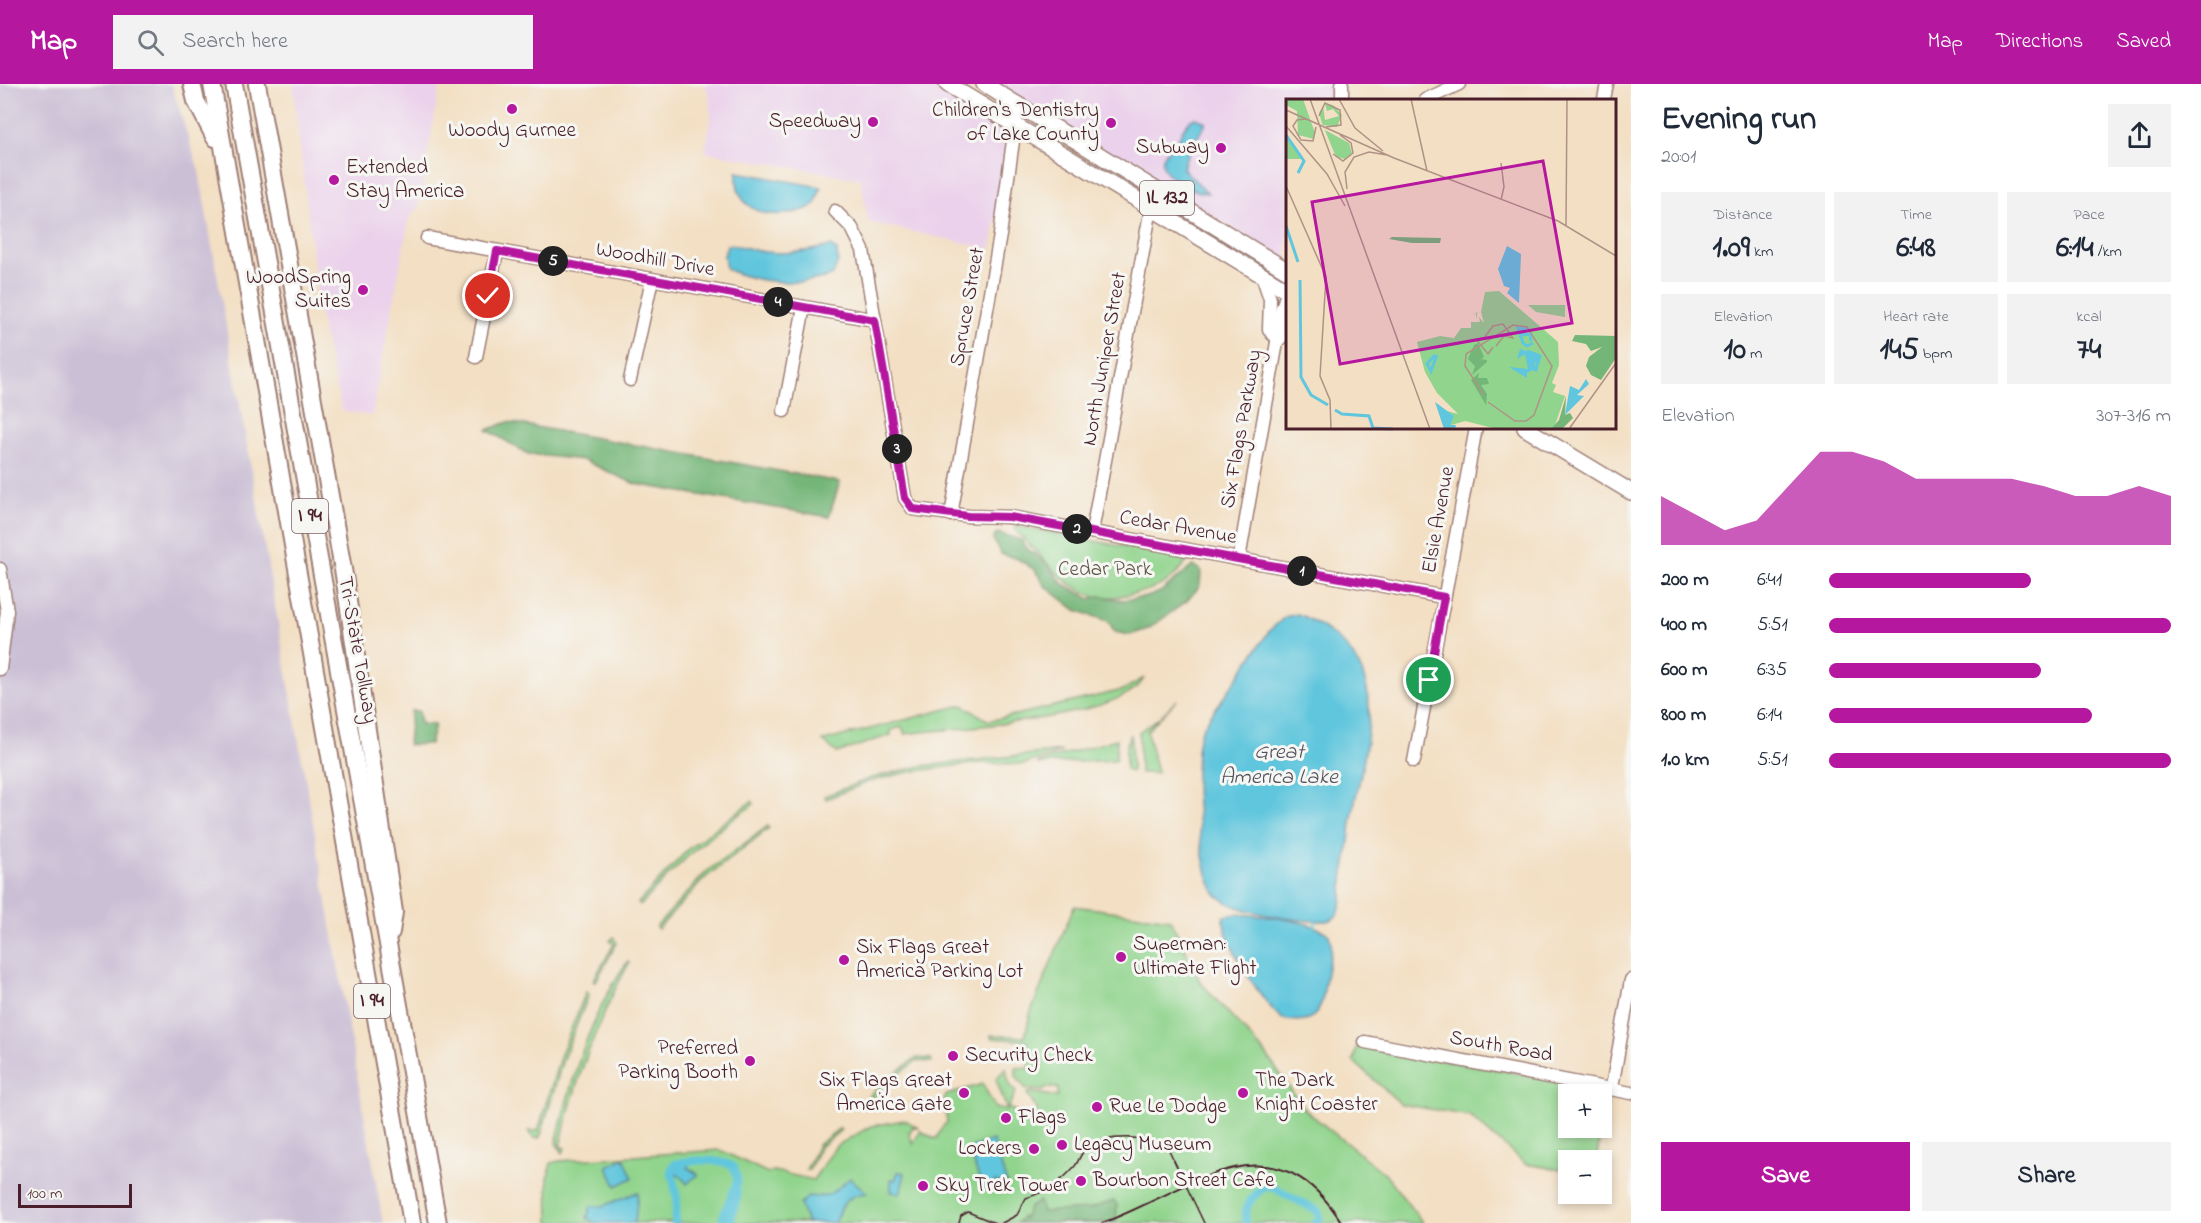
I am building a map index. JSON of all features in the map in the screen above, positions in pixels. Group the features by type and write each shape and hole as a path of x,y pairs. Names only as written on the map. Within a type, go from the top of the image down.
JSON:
{"highway":[{"path":"192,84 195,101 222,151"},
{"name":"I 94","path":"212,84 412,1223"},
{"name":"Tri-State Tollway","path":"234,84 438,1223"},
{"path":"259,84 344,575 376,782 394,912 389,947"}],"main road":[{"name":"IL 132","path":"947,84 1286,289"},
{"name":"IL 132","path":"984,84 1286,270"},
{"path":"1527,429 1631,492"}],"street":[{"path":"1427,99 1459,84"},
{"path":"1604,99 1607,84"},
{"name":"Spruce Street","path":"951,514 998,246 1018,105"},
{"name":"North Juniper Street","path":"1092,532 1149,219 1161,195"},
{"path":"835,211 852,228 863,250 875,320"},
{"name":"Woodhill Drive","path":"428,238 875,320"},
{"path":"476,357 497,251"},
{"name":"Six Flags Parkway","path":"1262,275 1270,299 1269,329 1277,342"},
{"path":"630,380 652,279"},
{"name":"Six Flags Parkway","path":"1239,559 1277,342 1278,320 1286,293"},
{"path":"784,411 804,307"},
{"name":"Cedar Avenue","path":"875,320 905,498 913,509 951,514 1010,517 1444,597"},
{"name":"Six Flags Parkway","path":"1277,342 1285,333 1286,328"},
{"name":"Elsie Avenue","path":"1414,761 1476,429"},
{"path":"0,569 7,611 0,669"},
{"path":"1612,1088 1631,980"},
{"name":"South Road","path":"1365,1042 1591,1084"},
{"name":"South Road","path":"1612,1088 1631,1093"}],"shaded area":[{"path":"0,84 171,84 199,171 383,1223 0,1223"},
{"path":"293,84 440,84 419,205 409,218 372,416 342,411 320,319"},
{"path":"704,84 933,84 1008,133 1009,140 991,249 868,222 861,179 705,152 711,118 709,94"},
{"path":"996,84 1332,84 1331,99 1286,99 1286,261"}],"green space":[{"path":"508,422 840,482 829,517 635,484 583,460 528,454 487,430"},
{"name":"Cedar Park","path":"1016,526 1189,559 1172,577 1153,589 1115,597 1094,596 1061,577 1015,530"},
{"path":"997,533 1022,540 1024,546 1048,565 1062,583 1090,599 1099,596 1123,600 1147,597 1160,592 1193,566 1201,570 1200,586 1187,601 1148,629 1130,635 1115,632 1108,621 1076,610 1045,586 1035,570 1018,559 1001,554 993,539"},
{"path":"1144,678 1130,692 1105,704 1071,713 995,725 905,734 902,727 891,730 891,735 837,753 823,741 962,705 989,721 1123,690"},
{"path":"1177,700 1147,731 1157,773 1140,773 1139,732 1160,717"},
{"path":"411,711 419,711 421,724 435,725 430,744 408,745"},
{"path":"1131,735 1132,770 1130,772 1126,769 1126,756 1127,743"},
{"path":"1117,739 1116,760 1037,764 1042,761"},
{"path":"1062,751 1025,764 978,763 909,772 868,782 826,799 824,796 871,778 921,766"},
{"path":"752,801 754,804 694,851 641,905 638,903 688,849"},
{"path":"768,826 769,828 705,878 658,929 656,927 706,872"},
{"path":"1074,906 1170,919 1201,983 1265,1053 1304,1109 1385,1174 1423,1223 549,1223 548,1178 551,1163 559,1161 720,1150 768,1173 774,1171 813,1180 836,1146 871,1126 905,1120 917,1127 913,1127 909,1133 913,1144 920,1131 936,1139 947,1123 944,1098 947,1095 983,1084 995,1108 1007,1110 996,1079 1006,1068 1009,1083 1016,1092 1008,1108 1027,1116 1029,1113 1034,1115 1037,1110 1027,1094 1030,1092 1058,1097 1058,1088 1045,1088 1043,1091 1026,1089 1016,1076 1016,1067 1029,1069 1031,1056 1024,1054 1027,1041 991,1038 991,1035 1025,1037 1030,1014"},
{"path":"614,937 617,943 596,981 593,981 614,944 610,941"},
{"path":"628,961 597,1029 580,1075 560,1146 565,1148 563,1153 556,1143 575,1072 592,1025"},
{"path":"586,992 589,994 563,1059 541,1135 539,1138 533,1138 529,1131 538,1131 561,1054"},
{"path":"1357,1045 1579,1084 1558,1084 1558,1138 1600,1138 1598,1150 1558,1150 1558,1169 1525,1164 1470,1116 1401,1104 1353,1061"},
{"path":"916,1058 931,1059 932,1062 916,1061 890,1081 869,1102 866,1099 886,1080"},
{"path":"840,1128 841,1130 820,1147 809,1170 806,1170 818,1145"},
{"path":"1039,1201 1042,1212 1089,1209 1114,1201 1117,1205 1116,1223 1017,1223 1022,1217 1024,1219 1029,1208"}],"water":[{"path":"1195,118 1206,122 1185,160 1183,169 1208,193 1186,187 1171,177 1163,165 1165,153 1178,139 1187,124"},
{"path":"737,172 821,187 815,205 789,214 762,212 751,208 743,199 738,188"},
{"path":"727,245 783,253 831,246 837,251 838,262 833,275 820,279 779,282 751,278 726,269 724,256"},
{"name":"Great America Lake","path":"1297,614 1322,627 1350,651 1362,672 1368,696 1369,720 1366,746 1351,823 1342,901 1338,914 1328,921 1271,916 1240,908 1218,896 1211,885 1205,867 1198,817 1196,766 1203,727 1270,630 1285,617"},
{"path":"1238,914 1299,922 1311,925 1329,935 1331,949 1323,993 1318,1010 1313,1016 1306,1020 1296,1021 1283,1019 1255,987 1235,953 1224,925 1225,916"},
{"path":"993,1140 1007,1184 995,1182 983,1191 969,1148"},
{"path":"624,1158 633,1178 616,1186 607,1166"},
{"path":"689,1161 688,1168 698,1174 687,1184 682,1177 671,1171 674,1164"},
{"path":"898,1172 905,1173 900,1194 891,1192 891,1179 895,1180"},
{"path":"850,1178 867,1193 853,1196 845,1202 834,1223 807,1223 800,1204 809,1196 816,1197 832,1193"},
{"path":"638,1192 635,1223 595,1223 587,1218 591,1206 603,1206"}],"waterway":[{"path":"1314,927 1316,921"},
{"path":"674,1182 671,1171 674,1164 696,1161 728,1164 734,1167 737,1178"},
{"path":"722,1223 737,1181"},
{"path":"674,1184 677,1198 675,1223"},
{"path":"1246,1223 1248,1205 1258,1192 1268,1185 1318,1211 1320,1218 1316,1223"},
{"path":"730,1223 737,1196 736,1189"}],"tram line":[{"path":"1002,1223 1017,1215 1026,1198 1047,1190 1064,1178 1088,1147 1117,1138 1150,1141 1168,1148 1204,1223"},
{"path":"959,1223 961,1216 968,1212 995,1223"}],"railway":[{"path":"1102,1223 1228,1169 1258,1166 1287,1171 1315,1190 1342,1223"}],"place":[{"name":"Woody Gurnee","path":"512,109"},
{"name":"Speedway","path":"873,122"},
{"name":"Children's Dentistry of Lake County","path":"1111,123"},
{"name":"Subway","path":"1221,148"},
{"name":"Extended Stay America","path":"334,180"},
{"name":"WoodSpring Suites","path":"363,290"},
{"name":"Superman: Ultimate Flight","path":"1121,957"},
{"name":"Six Flags Great America Parking Lot","path":"844,960"},
{"name":"Security Check","path":"953,1056"},
{"name":"Preferred Parking Booth","path":"750,1061"},
{"name":"Six Flags Great America Gate","path":"964,1093"},
{"name":"The Dark Knight Coaster","path":"1243,1093"},
{"name":"Rue Le Dodge","path":"1097,1107"},
{"name":"Flags","path":"1006,1118"},
{"name":"Legacy Museum","path":"1062,1145"},
{"name":"Lockers","path":"1034,1149"},
{"name":"Bourbon Street Cafe","path":"1081,1181"},
{"name":"Sky Trek Tower","path":"923,1186"}],"route":[{"path":"488,296 497,251 875,320 905,498 913,509 921,512 968,516 1010,517 1444,597 1429,680"}]}
